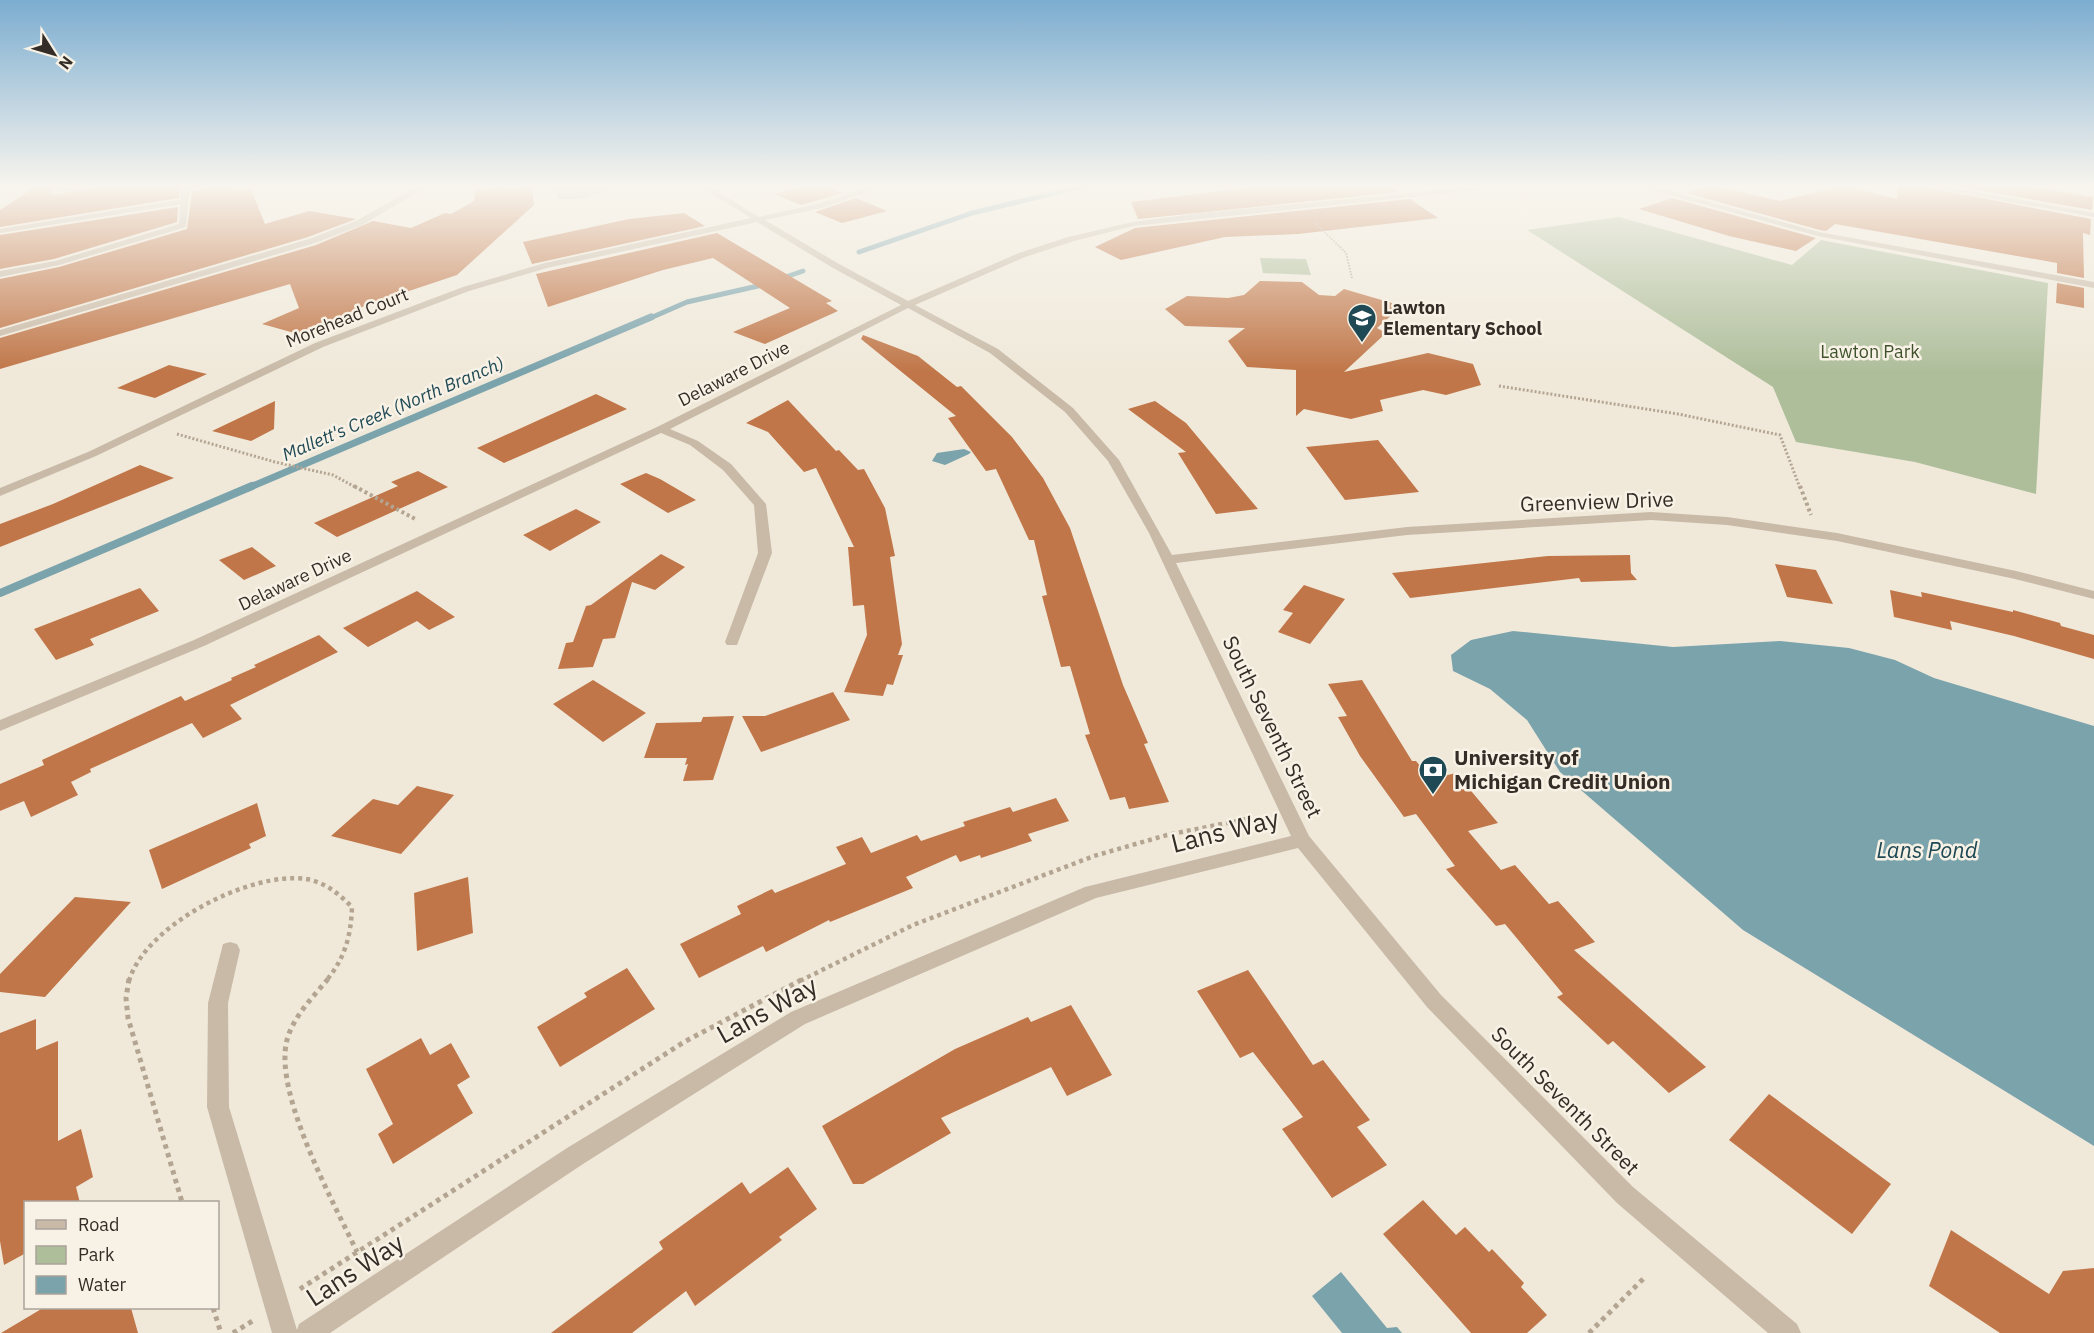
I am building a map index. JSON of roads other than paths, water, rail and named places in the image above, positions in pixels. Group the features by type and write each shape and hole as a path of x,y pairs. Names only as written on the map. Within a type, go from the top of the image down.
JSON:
{"street":[{"path":"0,274 56,263 112,247"},
{"path":"0,333 291,247"},
{"name":"Morehead Court","path":"0,492 92,454 319,345 466,289 545,266 633,247"},
{"name":"South Seventh Street","path":"808,247 994,351 1069,410 1113,460 1167,560 1302,840 1434,1001 1609,1178 1788,1333"},
{"name":"Delaware Drive","path":"0,726 200,643 661,429 907,304 1022,255 1046,247"},
{"path":"1889,247 2094,285"},
{"path":"661,429 694,443 727,466 760,504 765,553 732,642"},
{"name":"Greenview Drive","path":"1167,560 1407,531 1651,516 1727,521 1837,537 2016,575 2094,595"},
{"name":"Lans Way","path":"308,1333 575,1156 798,1018 1092,892 1302,840"},
{"path":"230,950 218,1003 218,1107 285,1333"}],"water":[{"path":"964,449 971,452 945,465 932,461 937,453"},
{"name":"Lans Pond","path":"1513,631 1673,647 1780,641 1849,648 1895,660 1934,678 2094,726 2094,1146 1743,930 1560,772 1527,720 1490,689 1453,671 1451,655 1471,640"},
{"path":"1341,1272 1387,1328 1397,1327 1402,1333 1342,1333 1312,1296"}],"waterway":[{"name":"Mallett's Creek (North Branch)","path":"859,252 873,247"},
{"name":"Mallett's Creek (North Branch)","path":"780,279 803,271"},
{"name":"Mallett's Creek (North Branch)","path":"648,319 687,302 767,284"},
{"name":"Mallett's Creek (North Branch)","path":"248,488 651,317"},
{"name":"Mallett's Creek (North Branch)","path":"0,593 252,486"}],"place":[{"name":"Lawton Elementary School","path":"1362,344"},
{"name":"University of Michigan Credit Union","path":"1433,796"}],"park label":[{"name":"Lawton Park","path":"1870,352"}]}
